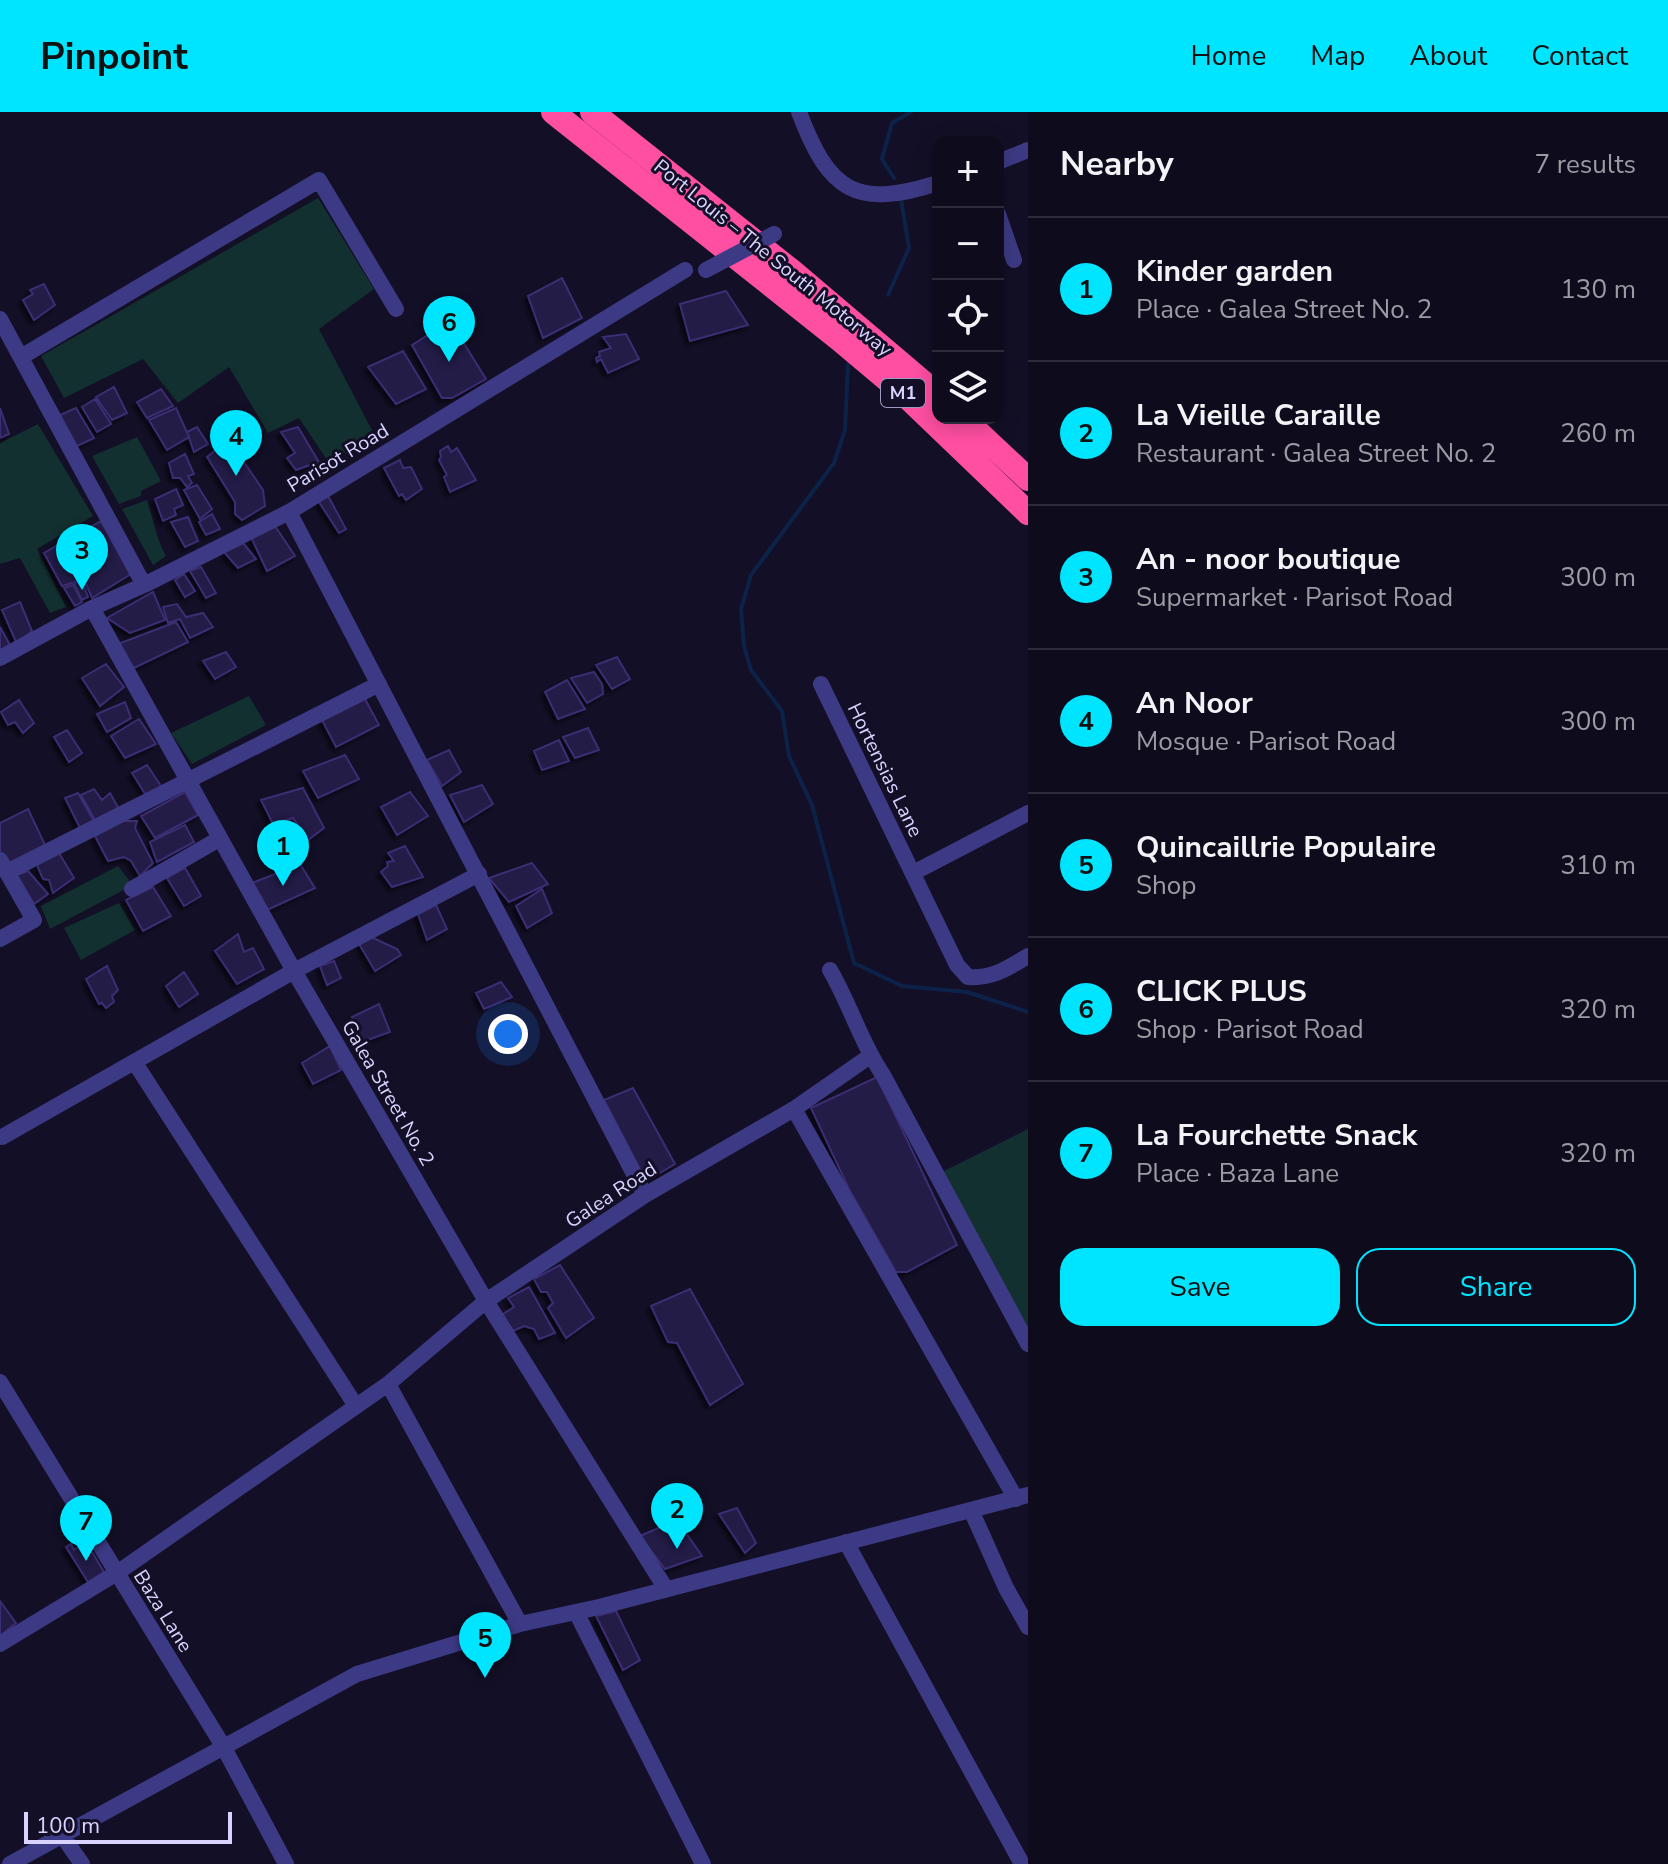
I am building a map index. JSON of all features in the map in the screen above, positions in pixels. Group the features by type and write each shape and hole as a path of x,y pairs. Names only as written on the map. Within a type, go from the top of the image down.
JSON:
{"highway":[{"name":"Port Louis – The South Motorway","path":"553,112 839,339 945,432 1028,513"},
{"name":"Port Louis – The South Motorway","path":"592,112 793,272 932,390"},
{"path":"969,424 1028,479"}],"street":[{"path":"799,112 829,169 849,190 866,195 894,195 932,185"},
{"path":"1004,160 1028,150"},
{"path":"21,357 319,180 396,309"},
{"path":"1004,231 1014,260"},
{"path":"706,270 774,234"},
{"name":"Parisot Road","path":"0,658 92,608 289,512 685,270"},
{"path":"0,319 144,585"},
{"path":"289,512 645,1195"},
{"name":"Galea Street No. 2","path":"92,608 294,971 486,1301 666,1589"},
{"path":"0,939 34,920 4,866 188,782 379,684"},
{"name":"Hortensias Lane","path":"821,684 957,965 968,977 984,978 1028,956"},
{"path":"913,873 1028,813"},
{"path":"132,889 219,839"},
{"path":"2,1137 294,971 479,874"},
{"path":"830,970 844,994 870,1056 1028,1344"},
{"name":"Galea Road","path":"0,1644 117,1573 388,1384 486,1301 645,1195 794,1109 870,1056"},
{"path":"135,1063 356,1406"},
{"path":"10,1864 357,1674 520,1624 1022,1497 794,1109"},
{"name":"Baza Lane","path":"0,1382 223,1746 286,1864"},
{"path":"388,1384 520,1624"},
{"path":"971,1510 1006,1588 1028,1627"},
{"path":"846,1542 1022,1864"},
{"path":"576,1612 703,1864"},
{"path":"62,1835 82,1864"}],"green space":[{"path":"318,198 374,289 319,329 374,434 329,463 299,418 268,433 229,367 178,403 143,359 64,398 41,356"},
{"path":"38,424 93,516 37,549 66,607 50,613 20,558 0,564 0,443"},
{"path":"137,437 161,481 141,491 141,496 119,504 92,456"},
{"path":"147,500 166,556 153,565 122,509"},
{"path":"249,696 266,725 192,764 171,733"},
{"path":"118,866 133,885 50,929 41,906"},
{"path":"119,903 135,930 81,960 64,928"},
{"path":"1028,1129 1028,1340 942,1172"}],"building":[{"path":"562,278 582,318 543,338 528,296"},
{"path":"44,284 55,305 34,320 23,300 33,294 30,290"},
{"path":"726,291 748,325 690,341 680,304"},
{"path":"450,321 486,379 452,398 442,398 412,345"},
{"path":"626,334 639,359 608,373 601,359 597,362 596,358 600,356 599,352 611,348 603,337"},
{"path":"403,351 426,389 396,404 368,367"},
{"path":"114,387 127,413 112,420 96,397"},
{"path":"161,389 173,406 147,418 137,402"},
{"path":"95,399 111,424 97,432 82,407"},
{"path":"0,408 9,434 0,438"},
{"path":"76,408 94,438 75,447 58,416"},
{"path":"176,408 189,437 167,450 149,420"},
{"path":"197,427 208,444 194,452 187,432"},
{"path":"298,427 323,469 316,474 310,465 296,470 287,458 295,453 281,432"},
{"path":"229,440 263,490 265,506 242,520 235,514 235,502 207,457"},
{"path":"448,446 451,452 457,448 476,480 450,492 444,477 447,475 439,460 440,451"},
{"path":"185,454 194,474 188,476 192,483 187,487 180,478 173,478 169,463"},
{"path":"400,460 403,468 411,467 422,489 406,500 402,494 399,496 384,468"},
{"path":"197,485 212,509 200,519 184,490"},
{"path":"176,489 183,505 174,509 176,515 163,521 155,499"},
{"path":"327,494 346,529 339,533 317,499"},
{"path":"212,514 220,529 206,535 199,522"},
{"path":"188,517 198,541 185,547 171,522"},
{"path":"101,521 131,574 92,598 84,579 62,586 44,553"},
{"path":"275,526 295,556 267,571 251,537"},
{"path":"243,543 256,559 238,568 224,552"},
{"path":"201,567 216,593 206,598 190,571"},
{"path":"184,574 195,591 185,597 175,580"},
{"path":"82,581 88,597 82,600 74,583"},
{"path":"73,585 82,602 75,606 64,588"},
{"path":"153,592 165,620 130,633 107,618"},
{"path":"20,602 32,631 17,644 2,610"},
{"path":"177,604 186,617 203,613 213,627 190,638 180,619 168,623 163,607"},
{"path":"176,622 188,642 132,669 118,644"},
{"path":"0,627 11,647 0,652"},
{"path":"226,652 236,667 215,679 203,661"},
{"path":"617,657 630,679 612,689 596,665"},
{"path":"106,664 124,687 100,706 82,678"},
{"path":"594,672 602,684 603,694 587,703 571,678"},
{"path":"567,680 585,709 558,719 545,692"},
{"path":"365,699 379,725 336,747 322,720"},
{"path":"19,700 34,723 23,733 15,722 8,725 1,712"},
{"path":"125,702 131,718 107,732 97,714"},
{"path":"139,719 156,744 125,758 111,736"},
{"path":"588,728 599,750 575,758 563,737"},
{"path":"67,730 82,753 69,762 54,737"},
{"path":"559,740 569,761 542,770 534,751"},
{"path":"449,750 461,772 442,786 427,760"},
{"path":"345,755 359,779 318,798 303,771"},
{"path":"147,765 163,789 147,797 132,773"},
{"path":"482,785 493,804 464,822 450,795"},
{"path":"303,788 324,828 308,840 293,818 273,824 261,800"},
{"path":"94,789 102,800 110,793 120,811 97,824 81,795"},
{"path":"185,792 198,815 155,838 141,816"},
{"path":"410,792 428,816 397,835 381,807"},
{"path":"78,793 96,825 81,830 65,798"},
{"path":"28,809 46,847 8,868 0,854 0,823"},
{"path":"123,821 137,821 135,828 153,863 140,876 131,861 124,857 108,861 95,836"},
{"path":"185,825 194,842 157,862 150,842"},
{"path":"405,846 423,877 392,887 381,872 388,866 387,862 394,861 388,853"},
{"path":"59,853 74,878 53,893 49,880 43,879 36,863"},
{"path":"532,863 548,884 509,902 489,878"},
{"path":"300,864 315,888 267,910 252,883"},
{"path":"185,868 201,896 184,906 167,878"},
{"path":"28,871 48,894 34,904 17,875"},
{"path":"153,887 171,916 143,931 126,900"},
{"path":"542,889 552,913 527,928 516,906"},
{"path":"436,905 447,929 427,940 418,914"},
{"path":"238,934 244,952 253,948 264,969 237,984 215,951"},
{"path":"371,937 397,949 401,955 375,971 358,942"},
{"path":"334,961 341,978 327,985 320,966"},
{"path":"107,966 118,990 112,996 114,1002 106,1008 99,1004 86,979"},
{"path":"184,972 198,994 179,1007 166,986"},
{"path":"501,982 512,997 484,1009 476,993"},
{"path":"379,1004 390,1032 362,1042 351,1027 355,1024 352,1017"},
{"path":"330,1046 341,1070 313,1084 302,1063"},
{"path":"877,1077 957,1245 907,1272 896,1272 849,1189 811,1108"},
{"path":"633,1088 675,1164 646,1181 604,1100"},
{"path":"560,1265 594,1318 566,1338 548,1308 553,1303 547,1292 541,1292 534,1279"},
{"path":"529,1287 555,1333 539,1339 534,1329 524,1326 513,1331 500,1316 514,1307 508,1298"},
{"path":"690,1289 743,1384 710,1405 677,1343 668,1342 651,1306"},
{"path":"737,1508 756,1543 745,1553 719,1514"},
{"path":"677,1520 702,1556 665,1569 640,1536"},
{"path":"86,1542 104,1572 88,1582 66,1547 71,1544 74,1550"},
{"path":"0,1601 16,1623 0,1636"},
{"path":"616,1611 640,1660 623,1670 596,1616"}],"waterway":[{"path":"894,178 882,159 892,123 911,112"},
{"path":"888,295 909,248 901,199"},
{"path":"848,364 845,430 834,463 751,575 741,609 744,646 751,670 782,711 789,756 812,805 854,963 902,986 967,992 1028,1012"}],"place":[{"name":"CLICK PLUS","path":"449,362"},
{"name":"An Noor","path":"236,476"},
{"name":"An - noor boutique","path":"82,590"},
{"name":"Kinder garden","path":"283,886"},
{"name":"La Vieille Caraille","path":"677,1549"},
{"name":"La Fourchette Snack","path":"86,1561"},
{"name":"Quincaillrie Populaire","path":"485,1678"}]}
